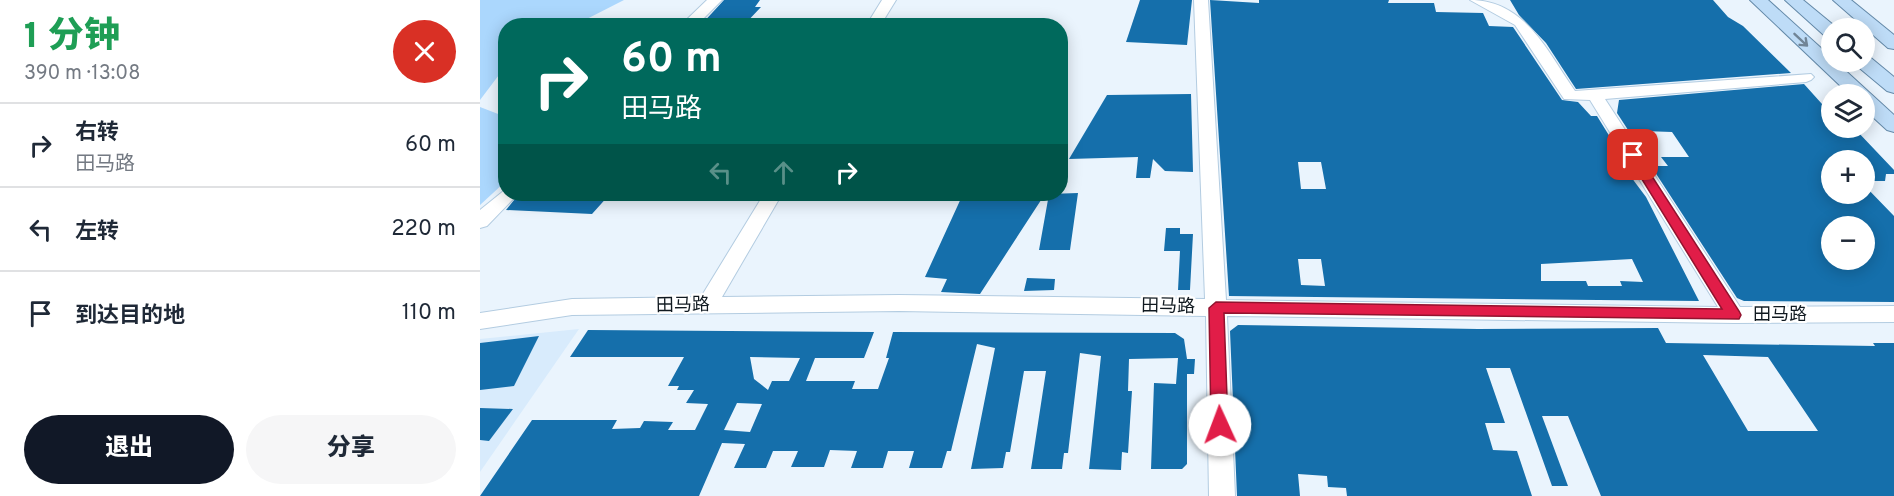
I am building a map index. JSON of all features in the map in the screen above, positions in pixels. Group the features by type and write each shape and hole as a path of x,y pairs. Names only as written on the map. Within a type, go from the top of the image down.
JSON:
{"main road":[{"path":"1758,0 1849,84"},
{"path":"1793,0 1821,24"},
{"path":"1808,0 1830,18"},
{"path":"1840,0 1894,44"},
{"path":"1875,57 1894,73"},
{"path":"1875,71 1894,87"},
{"path":"1875,108 1894,126"}],"street":[{"path":"696,18 715,0"},
{"path":"878,18 888,0"},
{"path":"1201,0 1216,308 1222,496"},
{"path":"1477,0 1520,22 1570,96 1806,77"},
{"path":"1595,95 1734,315"},
{"path":"480,221 501,201"},
{"path":"707,305 769,201"},
{"name":"田马路","path":"480,321 572,307 899,303 1734,315 1894,314"}],"shaded area":[{"path":"480,0 624,0 589,18 498,18 498,76 480,100"},
{"path":"480,107 498,114 498,188 480,205"},
{"path":"579,329 480,472 480,339"}],"building":[{"path":"724,0 760,0 755,7 761,7 751,18 707,18"},
{"path":"1140,0 1192,0 1187,45 1126,42"},
{"path":"1210,0 1259,3 1259,0 1389,0 1388,3 1434,3 1436,12 1483,13 1489,26 1513,27 1562,100 1578,102 1591,116 1597,116 1626,163 1623,163 1646,197 1699,301 1229,296","holes":["1298,162 1321,162 1326,189 1301,189","1298,259 1321,259 1325,286 1301,285","1632,259 1643,282 1620,281 1622,286 1588,286 1586,281 1541,281 1541,264"]},
{"path":"1510,0 1713,0 1728,17 1743,26 1791,73 1576,89 1546,43 1519,15"},
{"path":"1804,84 1821,103 1821,138 1864,138 1875,150 1821,150 1821,204 1875,204 1875,196 1894,216 1894,302 1744,301 1737,298 1651,166 1668,166 1661,157 1689,157 1672,132 1643,131 1646,136 1632,136 1617,113 1619,100"},
{"path":"1191,94 1193,172 1165,171 1153,159 1150,178 1136,178 1138,157 1069,159 1107,95"},
{"path":"1875,150 1894,170 1894,174 1886,174 1885,181 1875,181"},
{"path":"1068,193 1078,193 1070,250 1039,250 1048,201 1068,201"},
{"path":"513,201 604,201 592,214 506,210"},
{"path":"960,201 1040,201 980,294 941,292 947,279 925,277"},
{"path":"1166,228 1180,228 1180,234 1193,234 1190,290 1178,290 1180,251 1164,251"},
{"path":"1027,278 1055,279 1054,290 1024,291"},
{"path":"1238,325 1478,329 1658,328 1666,343 1875,346 1873,343 1894,343 1894,496 1601,496 1568,416 1542,416 1568,486 1552,486 1510,368 1486,368 1505,423 1485,423 1493,450 1517,451 1532,496 1347,496 1346,488 1328,487 1327,476 1298,474 1300,496 1237,496 1230,331","holes":["1703,355 1768,357 1818,431 1748,431"]},
{"path":"588,330 874,332 864,358 815,358 806,381 855,381 852,389 878,389 889,358 886,358 893,332 1175,333 1184,339 1187,359 1195,359 1194,374 1187,374 1187,464 1182,469 1151,469 1154,383 1176,384 1178,358 1129,359 1128,391 1132,391 1128,453 1122,452 1121,470 1089,469 1101,356 1080,353 1068,453 1064,453 1062,469 1031,469 1046,371 1024,371 1010,452 1006,452 1003,468 971,469 995,348 977,344 951,451 947,451 942,468 909,468 914,451 888,451 883,468 851,468 857,451 830,450 824,467 791,467 798,451 773,451 766,468 734,468 745,444 722,443 699,496 480,496 532,420 617,420 612,429 640,428 644,421 673,422 668,430 695,430 708,404 686,403 694,390 677,390 679,386 668,386 684,357 570,357","holes":["750,357 800,358 789,381 772,381 768,390 754,379","737,403 762,404 750,432 724,430"]},
{"path":"539,336 514,386 480,390 480,343"},
{"path":"480,408 513,409 489,441 480,440"}],"route":[{"path":"1220,425 1216,308 1734,315 1633,155"}]}
